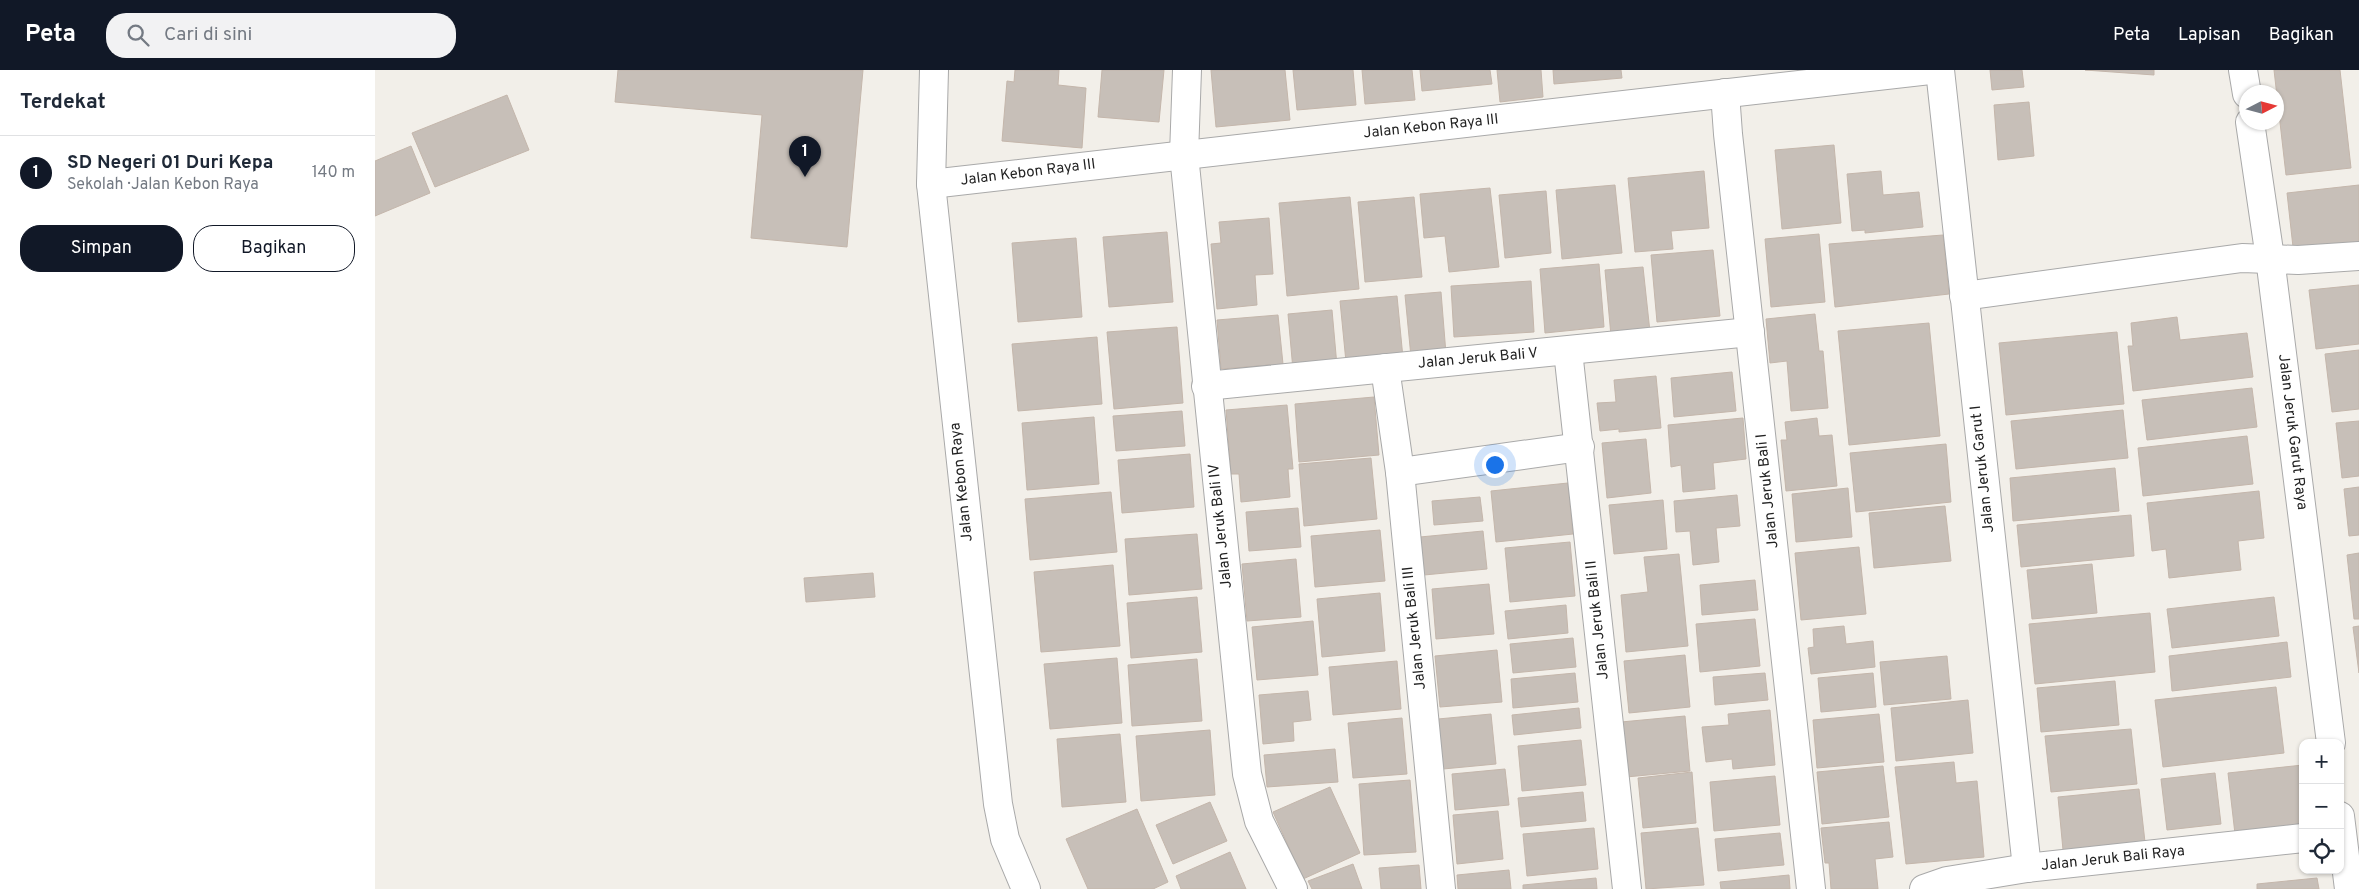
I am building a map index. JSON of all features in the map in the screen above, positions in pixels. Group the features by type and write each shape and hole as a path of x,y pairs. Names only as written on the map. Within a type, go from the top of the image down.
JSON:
{"street":[{"name":"Jalan Kebon Raya","path":"934,70 931,184 998,804 1005,839 1026,889"},
{"name":"Jalan Jeruk Bali IV","path":"1187,70 1184,155 1206,386 1247,774 1259,821 1293,889"},
{"name":"Jalan Kebon Raya III","path":"931,184 1930,70"},
{"name":"Jalan Jeruk Garut I","path":"1940,70 2027,868"},
{"path":"2243,70 2246,85"},
{"name":"Jalan Jeruk Bali I","path":"1725,93 1811,889"},
{"name":"Jalan Jeruk Garut Raya","path":"2251,130 2270,258 2330,739"},
{"path":"1964,296 2242,258 2298,260 2359,256"},
{"name":"Jalan Jeruk Bali V","path":"1206,386 1751,332"},
{"name":"Jalan Jeruk Bali II","path":"1568,351 1627,889"},
{"name":"Jalan Jeruk Bali III","path":"1385,368 1400,472 1441,889"},
{"path":"1400,472 1580,447"},
{"path":"2345,828 2349,889"},
{"name":"Jalan Jeruk Bali Raya","path":"1924,889 1947,881 2027,868 2299,838"}],"building":[{"path":"618,70 863,70 847,247 751,238 762,115 615,102"},
{"path":"1015,70 1059,70 1058,85 1086,88 1082,148 1002,141 1007,81 1014,82"},
{"path":"1102,70 1164,70 1159,122 1098,117"},
{"path":"1211,70 1285,70 1290,120 1216,127"},
{"path":"1293,70 1353,70 1356,105 1297,110"},
{"path":"1362,70 1412,70 1415,100 1365,104"},
{"path":"1420,70 1490,70 1492,84 1422,91"},
{"path":"1497,70 1541,70 1543,97 1500,102"},
{"path":"1553,70 1621,70 1622,78 1554,84"},
{"path":"1990,70 2022,70 2024,87 1992,90"},
{"path":"2085,70 2154,70 2154,75"},
{"path":"2274,70 2340,70 2351,168 2286,175 2281,130 2284,130 2284,85 2276,85"},
{"path":"507,95 529,150 435,187 412,133"},
{"path":"2029,102 2034,156 1998,160 1994,105"},
{"path":"1834,145 1841,223 1782,229 1775,150"},
{"path":"411,146 430,193 375,216 375,161"},
{"path":"1704,171 1709,228 1671,231 1673,249 1635,252 1628,178"},
{"path":"1881,171 1883,195 1919,192 1923,227 1865,233 1865,230 1852,231 1847,174"},
{"path":"1615,185 1622,253 1562,259 1556,190"},
{"path":"2359,185 2359,248 2294,256 2287,193"},
{"path":"1490,188 1499,267 1449,272 1445,236 1424,238 1420,194"},
{"path":"1546,191 1551,253 1505,258 1499,195"},
{"path":"1350,197 1359,289 1287,296 1279,203"},
{"path":"1414,197 1422,277 1365,282 1358,202"},
{"path":"1269,218 1273,274 1255,275 1257,305 1217,309 1211,244 1221,243 1219,222"},
{"path":"1167,232 1173,302 1109,307 1103,237"},
{"path":"1819,234 1825,302 1771,307 1765,239"},
{"path":"1943,235 1949,294 1835,307 1829,244"},
{"path":"1076,238 1082,317 1018,322 1012,243"},
{"path":"1713,250 1720,316 1657,322 1651,255"},
{"path":"1599,264 1604,327 1545,333 1540,269"},
{"path":"1643,267 1650,332 1611,336 1605,270"},
{"path":"1531,281 1534,332 1454,337 1451,286"},
{"path":"2359,285 2359,344 2316,349 2309,290"},
{"path":"1441,292 1446,354 1411,357 1405,295"},
{"path":"1397,296 1403,358 1346,362 1340,301"},
{"path":"1332,310 1337,366 1293,370 1288,314"},
{"path":"1815,314 1819,351 1823,351 1828,408 1791,411 1787,361 1770,363 1766,319"},
{"path":"1278,315 1283,364 1221,369 1217,320"},
{"path":"2177,317 2180,340 2247,333 2253,377 2133,391 2128,346 2133,346 2131,323"},
{"path":"1929,323 1940,436 1849,445 1838,331"},
{"path":"1177,327 1183,403 1114,409 1107,332"},
{"path":"2117,332 2124,404 2006,415 1999,343"},
{"path":"1097,337 1102,404 1018,411 1012,344"},
{"path":"2359,350 2359,409 2332,412 2325,354"},
{"path":"1732,372 1736,411 1674,417 1671,378"},
{"path":"1656,376 1661,428 1619,432 1619,429 1600,431 1597,403 1616,402 1614,380"},
{"path":"2252,388 2257,427 2147,440 2142,400"},
{"path":"1374,397 1379,455 1299,462 1295,404"},
{"path":"1287,405 1293,469 1288,469 1290,497 1241,502 1239,474 1231,474 1226,410"},
{"path":"2123,410 2128,458 2016,469 2011,421"},
{"path":"1182,411 1185,446 1116,451 1113,416"},
{"path":"1094,417 1099,484 1027,490 1022,423"},
{"path":"1743,418 1746,459 1713,463 1715,489 1683,492 1681,465 1671,467 1668,425"},
{"path":"1817,418 1819,436 1832,435 1837,486 1786,491 1781,440 1787,440 1785,422"},
{"path":"2359,421 2359,476 2342,478 2336,423"},
{"path":"2247,436 2253,484 2143,496 2138,448"},
{"path":"1646,439 1651,493 1607,498 1602,443"},
{"path":"1946,444 1951,502 1856,512 1850,453"},
{"path":"1190,454 1194,507 1122,513 1118,460"},
{"path":"1371,458 1377,519 1304,526 1299,464"},
{"path":"2115,468 2119,511 2013,521 2010,478"},
{"path":"1568,483 1573,534 1496,542 1491,491"},
{"path":"2359,487 2359,535 2349,536 2344,489"},
{"path":"1848,488 1852,537 1796,542 1792,494"},
{"path":"2259,491 2264,538 2238,541 2241,570 2169,578 2166,549 2152,551 2147,503"},
{"path":"1111,492 1117,552 1030,560 1025,499"},
{"path":"1737,495 1740,526 1716,528 1719,562 1693,565 1690,531 1676,532 1674,501"},
{"path":"1480,497 1483,521 1434,525 1432,501"},
{"path":"1663,500 1667,549 1614,554 1609,505"},
{"path":"1945,506 1951,561 1874,568 1869,513"},
{"path":"1298,508 1301,547 1249,551 1246,512"},
{"path":"2131,515 2134,556 2021,567 2017,525"},
{"path":"1380,530 1385,581 1315,587 1311,536"},
{"path":"1483,531 1487,569 1424,575 1420,537"},
{"path":"1197,534 1202,589 1129,595 1125,539"},
{"path":"1570,542 1575,596 1510,602 1505,548"},
{"path":"1859,547 1866,614 1801,620 1795,553"},
{"path":"2359,553 2359,619 2354,619 2347,555"},
{"path":"1679,554 1688,646 1626,652 1621,595 1648,592 1644,557"},
{"path":"1296,559 1301,617 1247,621 1242,564"},
{"path":"2092,564 2097,613 2032,619 2027,570"},
{"path":"1113,565 1120,646 1041,652 1034,572"},
{"path":"873,573 875,597 806,602 804,578"},
{"path":"1755,580 1758,610 1702,615 1700,585"},
{"path":"1489,584 1494,634 1436,639 1432,589"},
{"path":"1380,593 1385,651 1322,657 1317,599"},
{"path":"1197,597 1202,652 1131,658 1127,603"},
{"path":"2274,597 2279,636 2172,648 2167,609"},
{"path":"1566,605 1568,633 1508,639 1505,611"},
{"path":"2150,613 2155,672 2035,684 2029,624"},
{"path":"1755,619 1760,666 1700,672 1696,624"},
{"path":"1313,621 1318,675 1257,680 1252,627"},
{"path":"1844,626 1846,644 1873,641 1875,667 1811,674 1808,648 1814,647 1813,629"},
{"path":"2359,626 2359,673 2353,627"},
{"path":"1573,638 1576,667 1513,673 1510,644"},
{"path":"2287,642 2291,677 2172,691 2169,656"},
{"path":"1497,650 1502,702 1440,707 1435,656"},
{"path":"1685,655 1690,707 1629,713 1624,661"},
{"path":"1947,656 1951,699 1884,705 1880,662"},
{"path":"1117,658 1122,723 1050,729 1044,664"},
{"path":"1197,659 1202,721 1132,726 1128,665"},
{"path":"1397,661 1401,709 1333,715 1329,667"},
{"path":"1575,673 1578,702 1513,708 1511,679"},
{"path":"1765,673 1768,700 1715,705 1713,677"},
{"path":"1873,673 1876,707 1821,712 1818,678"},
{"path":"2115,681 2119,725 2041,732 2037,688"},
{"path":"2276,687 2284,753 2163,767 2155,700"},
{"path":"1308,691 1311,720 1293,722 1294,741 1263,744 1259,695"},
{"path":"1968,700 1973,753 1896,761 1891,708"},
{"path":"1579,708 1581,728 1514,735 1512,715"},
{"path":"1770,710 1775,765 1733,769 1732,759 1706,762 1702,727 1729,725 1728,714"},
{"path":"1491,714 1496,764 1443,769 1438,719"},
{"path":"1879,714 1884,762 1817,768 1813,720"},
{"path":"1685,716 1690,771 1626,777 1621,722"},
{"path":"1402,718 1407,774 1353,778 1348,723"},
{"path":"2131,729 2137,784 2051,792 2045,736"},
{"path":"1210,730 1215,795 1141,801 1136,736"},
{"path":"1120,734 1126,802 1062,807 1057,739"},
{"path":"1581,740 1586,785 1522,791 1518,746"},
{"path":"1335,749 1338,782 1267,787 1264,755"},
{"path":"1954,762 1956,783 1977,781 1984,857 1906,864 1895,767"},
{"path":"2299,765 2299,827 2235,834 2228,773"},
{"path":"1883,766 1889,817 1822,824 1817,772"},
{"path":"1505,769 1509,805 1455,810 1452,774"},
{"path":"1692,772 1696,823 1643,828 1638,778"},
{"path":"2215,773 2221,824 2167,830 2161,779"},
{"path":"1775,776 1780,825 1714,831 1710,782"},
{"path":"1410,780 1416,852 1364,855 1359,784"},
{"path":"1330,787 1360,853 1303,879 1273,812"},
{"path":"2139,789 2145,842 2063,850 2058,797"},
{"path":"1583,792 1586,821 1521,827 1518,798"},
{"path":"1210,802 1227,841 1173,864 1156,825"},
{"path":"1137,809 1168,882 1153,889 1088,889 1066,839"},
{"path":"1498,811 1503,859 1457,864 1453,815"},
{"path":"1889,822 1893,857 1875,859 1878,889 1831,889 1829,863 1825,863 1821,828"},
{"path":"1594,828 1598,869 1527,876 1523,834"},
{"path":"1698,828 1704,885 1646,889 1641,833"},
{"path":"1780,833 1784,865 1718,871 1715,839"},
{"path":"1230,852 1246,889 1181,889 1176,876"},
{"path":"1353,864 1362,889 1312,889 1308,881"},
{"path":"1419,865 1421,889 1381,889 1379,868"},
{"path":"1509,870 1511,889 1458,889 1457,875"},
{"path":"1789,875 1790,889 1721,889 1720,882"},
{"path":"1596,878 1597,889 1523,889 1523,885"},
{"path":"2317,878 2319,889 2257,889 2257,884"}],"place":[{"name":"SD Negeri 01 Duri Kepa","path":"805,177"}]}
